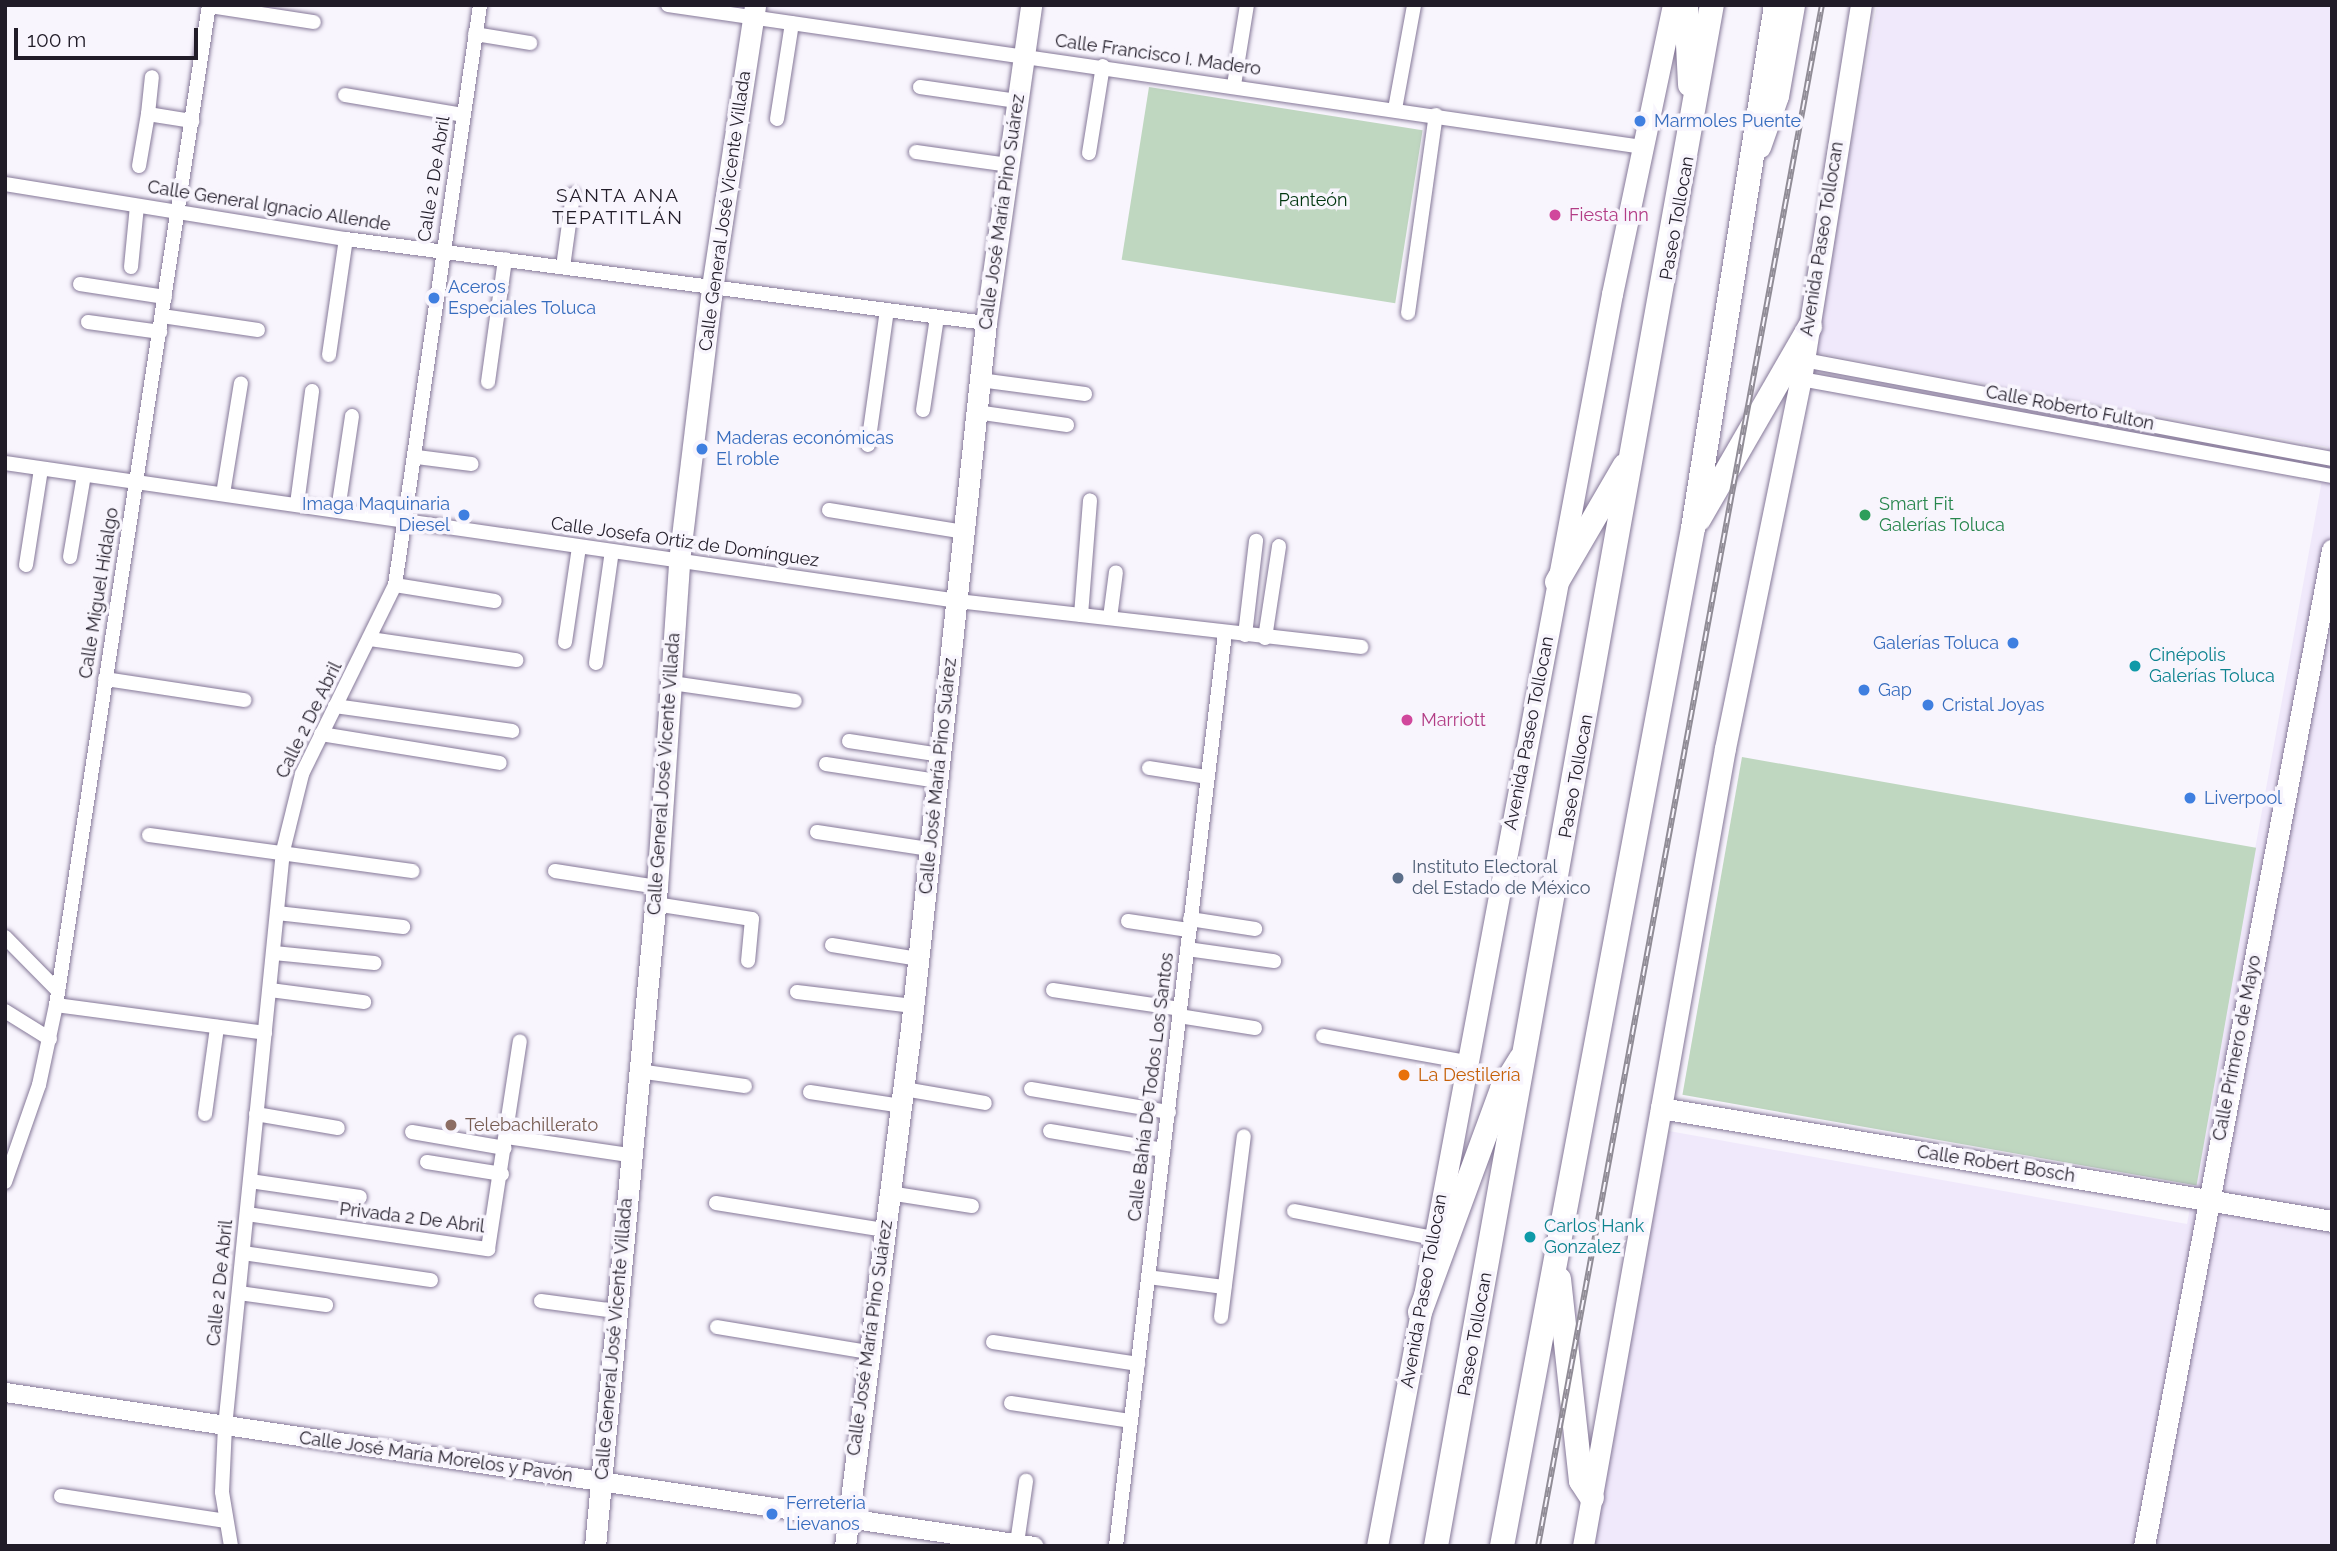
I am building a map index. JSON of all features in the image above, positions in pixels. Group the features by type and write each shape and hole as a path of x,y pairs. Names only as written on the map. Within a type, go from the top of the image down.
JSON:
{"highway":[{"path":"1686,5 1694,127"},
{"name":"Paseo Tollocan","path":"1436,1546 1694,127 1712,5"},
{"path":"1502,1546 1693,528 1753,162 1774,14"},
{"path":"1693,528 1810,327"},
{"path":"1558,582 1634,449"},
{"path":"1420,1312 1502,1088 1527,1049"},
{"path":"1558,1246 1581,1480 1592,1498"}],"main road":[{"name":"Calle José María Pino Suárez","path":"845,1546 846,1517 903,1098 986,323 1031,5"},
{"name":"Avenida Paseo Tollocan","path":"1377,1546 1558,582 1642,147 1673,5"},
{"path":"1753,162 1778,96 1794,5"},
{"name":"Avenida Paseo Tollocan","path":"1583,1546 1725,748 1810,327 1861,5"},
{"name":"Calle General José Vicente Villada","path":"595,1546 603,1480 629,1155 656,895 679,561 712,287 754,12"},
{"name":"Calle Primero de Mayo","path":"2144,1546 2332,550"},
{"name":"Calle Robert Bosch","path":"1661,1108 2332,1221"}],"street":[{"name":"Calle 2 De Abril","path":"231,1546 221,1479 283,851 293,797 395,585 408,520 443,251 480,5"},
{"name":"Calle Francisco I. Madero","path":"668,5 754,12 792,23 1234,85 1642,147"},
{"path":"1234,85 1247,5"},
{"path":"1395,109 1414,5"},
{"path":"209,6 314,22"},
{"name":"Calle Miguel Hidalgo","path":"5,1182 50,1039 209,6"},
{"path":"777,119 792,23"},
{"path":"475,34 530,43"},
{"path":"1089,153 1103,66"},
{"path":"139,166 152,76"},
{"path":"920,87 1017,101"},
{"path":"345,95 463,115"},
{"path":"148,114 192,121"},
{"path":"1408,313 1436,115"},
{"path":"916,152 1008,165"},
{"name":"Calle General Ignacio Allende","path":"5,184 346,239 986,323"},
{"path":"563,267 573,195"},
{"path":"131,267 137,205"},
{"path":"329,355 346,239"},
{"path":"488,382 505,259"},
{"path":"80,284 165,297"},
{"path":"867,445 887,310"},
{"path":"162,316 258,330"},
{"path":"923,410 937,317"},
{"path":"88,322 160,332"},
{"name":"Calle Roberto Fulton","path":"1802,369 2332,459"},
{"name":"Calle Roberto Fulton","path":"1802,369 2332,476"},
{"path":"980,380 1085,394"},
{"path":"223,494 241,383"},
{"path":"297,504 312,391"},
{"path":"976,412 1067,425"},
{"path":"338,510 352,416"},
{"path":"417,457 472,464"},
{"name":"Calle Josefa Ortiz de Domínguez","path":"5,463 958,601 1361,647"},
{"path":"26,565 41,469"},
{"path":"70,557 84,475"},
{"path":"1081,615 1090,500"},
{"path":"829,510 965,532"},
{"path":"1245,635 1256,541"},
{"path":"1265,638 1279,546"},
{"path":"565,642 579,547"},
{"path":"596,663 612,551"},
{"path":"1110,618 1116,572"},
{"path":"395,585 495,601"},
{"name":"Calle Bahía De Todos Los Santos","path":"1116,1546 1224,633"},
{"path":"370,639 516,660"},
{"path":"105,679 244,699"},
{"path":"672,683 796,701"},
{"path":"335,706 512,731"},
{"path":"321,734 500,763"},
{"path":"849,741 940,755"},
{"path":"826,764 937,781"},
{"path":"1149,768 1207,777"},
{"path":"817,832 930,849"},
{"path":"149,835 283,851 413,871"},
{"path":"555,871 752,919 748,961"},
{"path":"277,913 403,928"},
{"path":"1128,921 1255,929"},
{"path":"5,937 57,998 265,1033"},
{"path":"832,945 918,959"},
{"path":"1187,948 1274,961"},
{"path":"274,953 375,963"},
{"path":"270,990 364,1002"},
{"path":"1053,990 1255,1028"},
{"path":"797,992 913,1006"},
{"path":"5,1011 50,1039"},
{"path":"205,1114 217,1027"},
{"path":"1323,1036 1466,1062"},
{"name":"Privada 2 De Abril","path":"247,1214 486,1250 502,1174 520,1041"},
{"path":"638,1071 745,1086"},
{"path":"1031,1089 1169,1112"},
{"path":"810,1092 985,1103"},
{"path":"256,1114 338,1128"},
{"path":"1050,1131 1163,1150"},
{"path":"412,1132 629,1155"},
{"path":"1221,1317 1244,1136"},
{"path":"427,1162 502,1174"},
{"path":"250,1181 360,1197"},
{"path":"889,1193 972,1206"},
{"path":"716,1203 885,1230"},
{"path":"1293,1211 1433,1238"},
{"path":"243,1253 431,1280"},
{"path":"1148,1277 1224,1287"},
{"path":"239,1293 326,1305"},
{"path":"541,1301 615,1311"},
{"path":"717,1328 869,1352"},
{"path":"993,1342 1138,1364"},
{"name":"Calle José María Morelos y Pavón","path":"5,1392 225,1427 603,1480 1025,1544"},
{"path":"1011,1403 1130,1421"},
{"path":"1025,1544 1026,1481"},
{"path":"61,1496 226,1521"}],"shaded area":[{"path":"1877,5 2332,5 2332,1546 1594,1546 1669,1131 2187,1224 2328,447 1813,352"}],"green space":[{"name":"Panteón","path":"1149,87 1423,130 1395,303 1122,260"},
{"path":"1742,757 2256,848 2197,1185 1682,1095"}],"railway":[{"path":"1538,1546 1822,5"}],"place":[{"name":"Marmoles Puente","path":"1640,121"},
{"name":"Fiesta Inn","path":"1555,215"},
{"name":"Aceros Especiales Toluca","path":"434,298"},
{"name":"Maderas económicas El roble","path":"702,449"},
{"name":"Imaga Maquinaria Diesel","path":"464,515"},
{"name":"Smart Fit Galerías Toluca","path":"1865,515"},
{"name":"Galerías Toluca","path":"2013,643"},
{"name":"Cinépolis Galerías Toluca","path":"2135,666"},
{"name":"Gap","path":"1864,690"},
{"name":"Cristal Joyas","path":"1928,705"},
{"name":"Marriott","path":"1407,720"},
{"name":"Liverpool","path":"2190,798"},
{"name":"Instituto Electoral del Estado de México","path":"1398,878"},
{"name":"La Destilería","path":"1404,1075"},
{"name":"Telebachillerato","path":"451,1125"},
{"name":"Carlos Hank Gonzalez","path":"1530,1237"},
{"name":"Ferreteria Lievanos","path":"772,1514"}],"district":[{"name":"SANTA ANA TEPATITLÁN","path":"618,207"}]}
